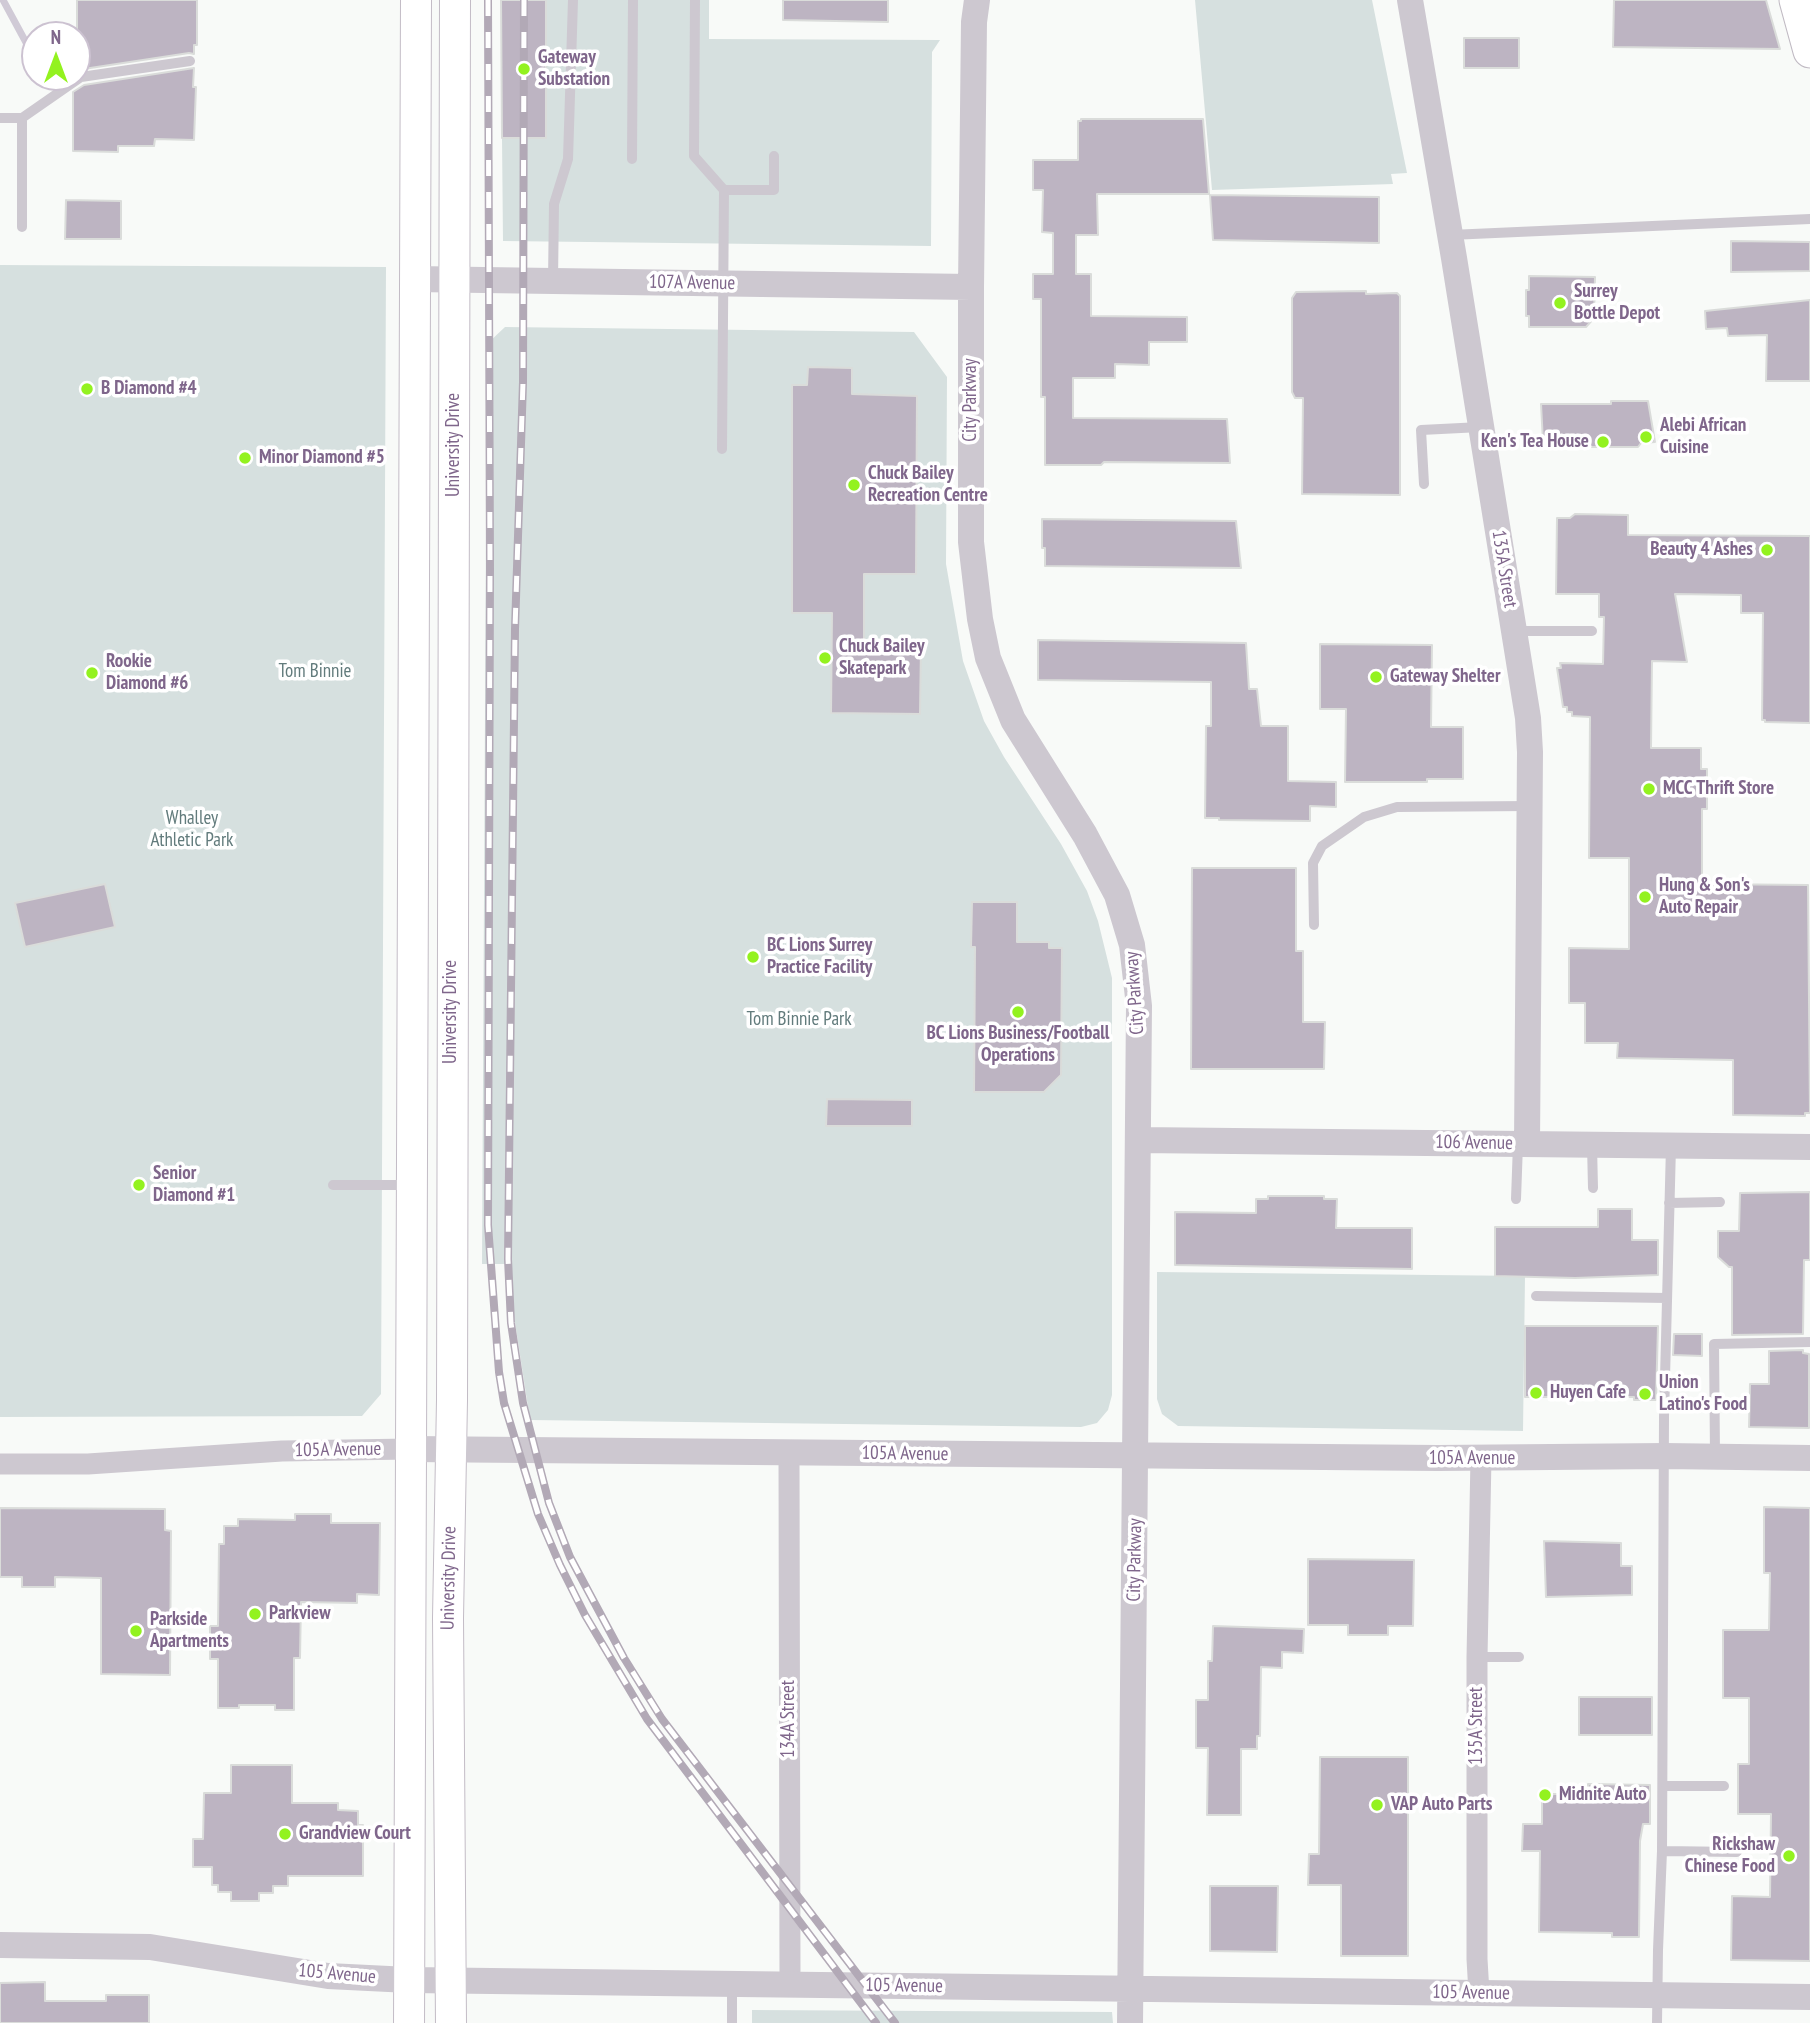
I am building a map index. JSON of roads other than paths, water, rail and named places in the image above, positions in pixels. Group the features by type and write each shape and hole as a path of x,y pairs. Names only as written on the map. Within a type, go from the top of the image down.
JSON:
{"main road":[{"name":"University Drive","path":"409,2023 416,0"},
{"name":"University Drive","path":"451,2023 448,1629 455,0"},
{"path":"1796,0 1810,51"}],"street":[{"name":"City Parkway","path":"977,0 974,22 971,287 971,542 980,619 988,658 1013,720 1095,851 1112,884 1126,920 1136,972 1139,1006 1130,2023"},
{"name":"135A Street","path":"1410,0 1528,718 1530,806 1522,1144"},
{"name":"107A Avenue","path":"414,279 971,287"},
{"name":"106 Avenue","path":"1138,1140 1810,1147"},
{"name":"105A Avenue","path":"0,1464 100,1464 282,1451 410,1449 1481,1458 1810,1458"},
{"name":"134A Street","path":"789,1452 790,1984"},
{"name":"135A Street","path":"1479,1993 1477,1657 1481,1458"},
{"name":"105 Avenue","path":"0,1945 150,1947 328,1976 409,1980 1810,1997"}],"lane":[{"path":"553,281 554,204 568,159 573,0"},
{"path":"632,159 633,0"},
{"path":"695,0 694,156 724,190 722,449"},
{"path":"0,118 22,118 81,77 190,61"},
{"path":"22,118 22,227"},
{"path":"724,190 774,190 774,156"},
{"path":"1450,235 1810,219"},
{"path":"1424,484 1421,430 1481,428"},
{"path":"1514,631 1592,631"},
{"path":"1314,925 1314,863 1322,846 1364,817 1397,807 1530,806"},
{"path":"1516,1199 1522,1144"},
{"path":"1592,1145 1593,1188"},
{"path":"1657,2023 1662,1851 1671,1146"},
{"path":"333,1185 411,1185"},
{"path":"1669,1203 1720,1202"},
{"path":"1536,1296 1667,1298"},
{"path":"1715,1457 1714,1344 1810,1342"},
{"path":"1477,1657 1519,1657"},
{"path":"1663,1786 1724,1786"},
{"path":"1662,1851 1737,1852"},
{"path":"732,1984 732,2023"}],"waterway":[{"path":"3,0 21,33"}],"railway":[{"path":"488,0 488,1225 499,1372 504,1403 538,1514 560,1565 585,1615 647,1719 876,2023"},
{"path":"524,0 523,382 515,629 508,1259 511,1323 523,1403 549,1503 570,1557 624,1658 662,1719 895,2023"}],"place":[{"name":"Gateway Substation","path":"524,69"},
{"name":"Surrey Bottle Depot","path":"1560,303"},
{"name":"B Diamond #4","path":"87,389"},
{"name":"Alebi African Cuisine","path":"1646,437"},
{"name":"Ken's Tea House","path":"1603,442"},
{"name":"Minor Diamond #5","path":"245,458"},
{"name":"Chuck Bailey Recreation Centre","path":"854,485"},
{"name":"Beauty 4 Ashes","path":"1767,550"},
{"name":"Chuck Bailey Skatepark","path":"825,658"},
{"name":"Rookie Diamond #6","path":"92,673"},
{"name":"Gateway Shelter","path":"1376,677"},
{"name":"MCC Thrift Store","path":"1649,789"},
{"name":"Hung & Son's Auto Repair","path":"1645,897"},
{"name":"BC Lions Surrey Practice Facility","path":"753,957"},
{"name":"BC Lions Business/Football Operations","path":"1018,1012"},
{"name":"Senior Diamond #1","path":"139,1185"},
{"name":"Huyen Cafe","path":"1536,1393"},
{"name":"Union Latino's Food","path":"1645,1394"},
{"name":"Parkview","path":"255,1614"},
{"name":"Parkside Apartments","path":"136,1631"},
{"name":"Midnite Auto","path":"1545,1795"},
{"name":"VAP Auto Parts","path":"1377,1805"},
{"name":"Grandview Court","path":"285,1834"},
{"name":"Rickshaw Chinese Food","path":"1789,1856"}],"park label":[{"name":"Tom Binnie","path":"315,672"},
{"name":"Whalley Athletic Park","path":"192,830"},
{"name":"Tom Binnie Park","path":"799,1020"}]}
